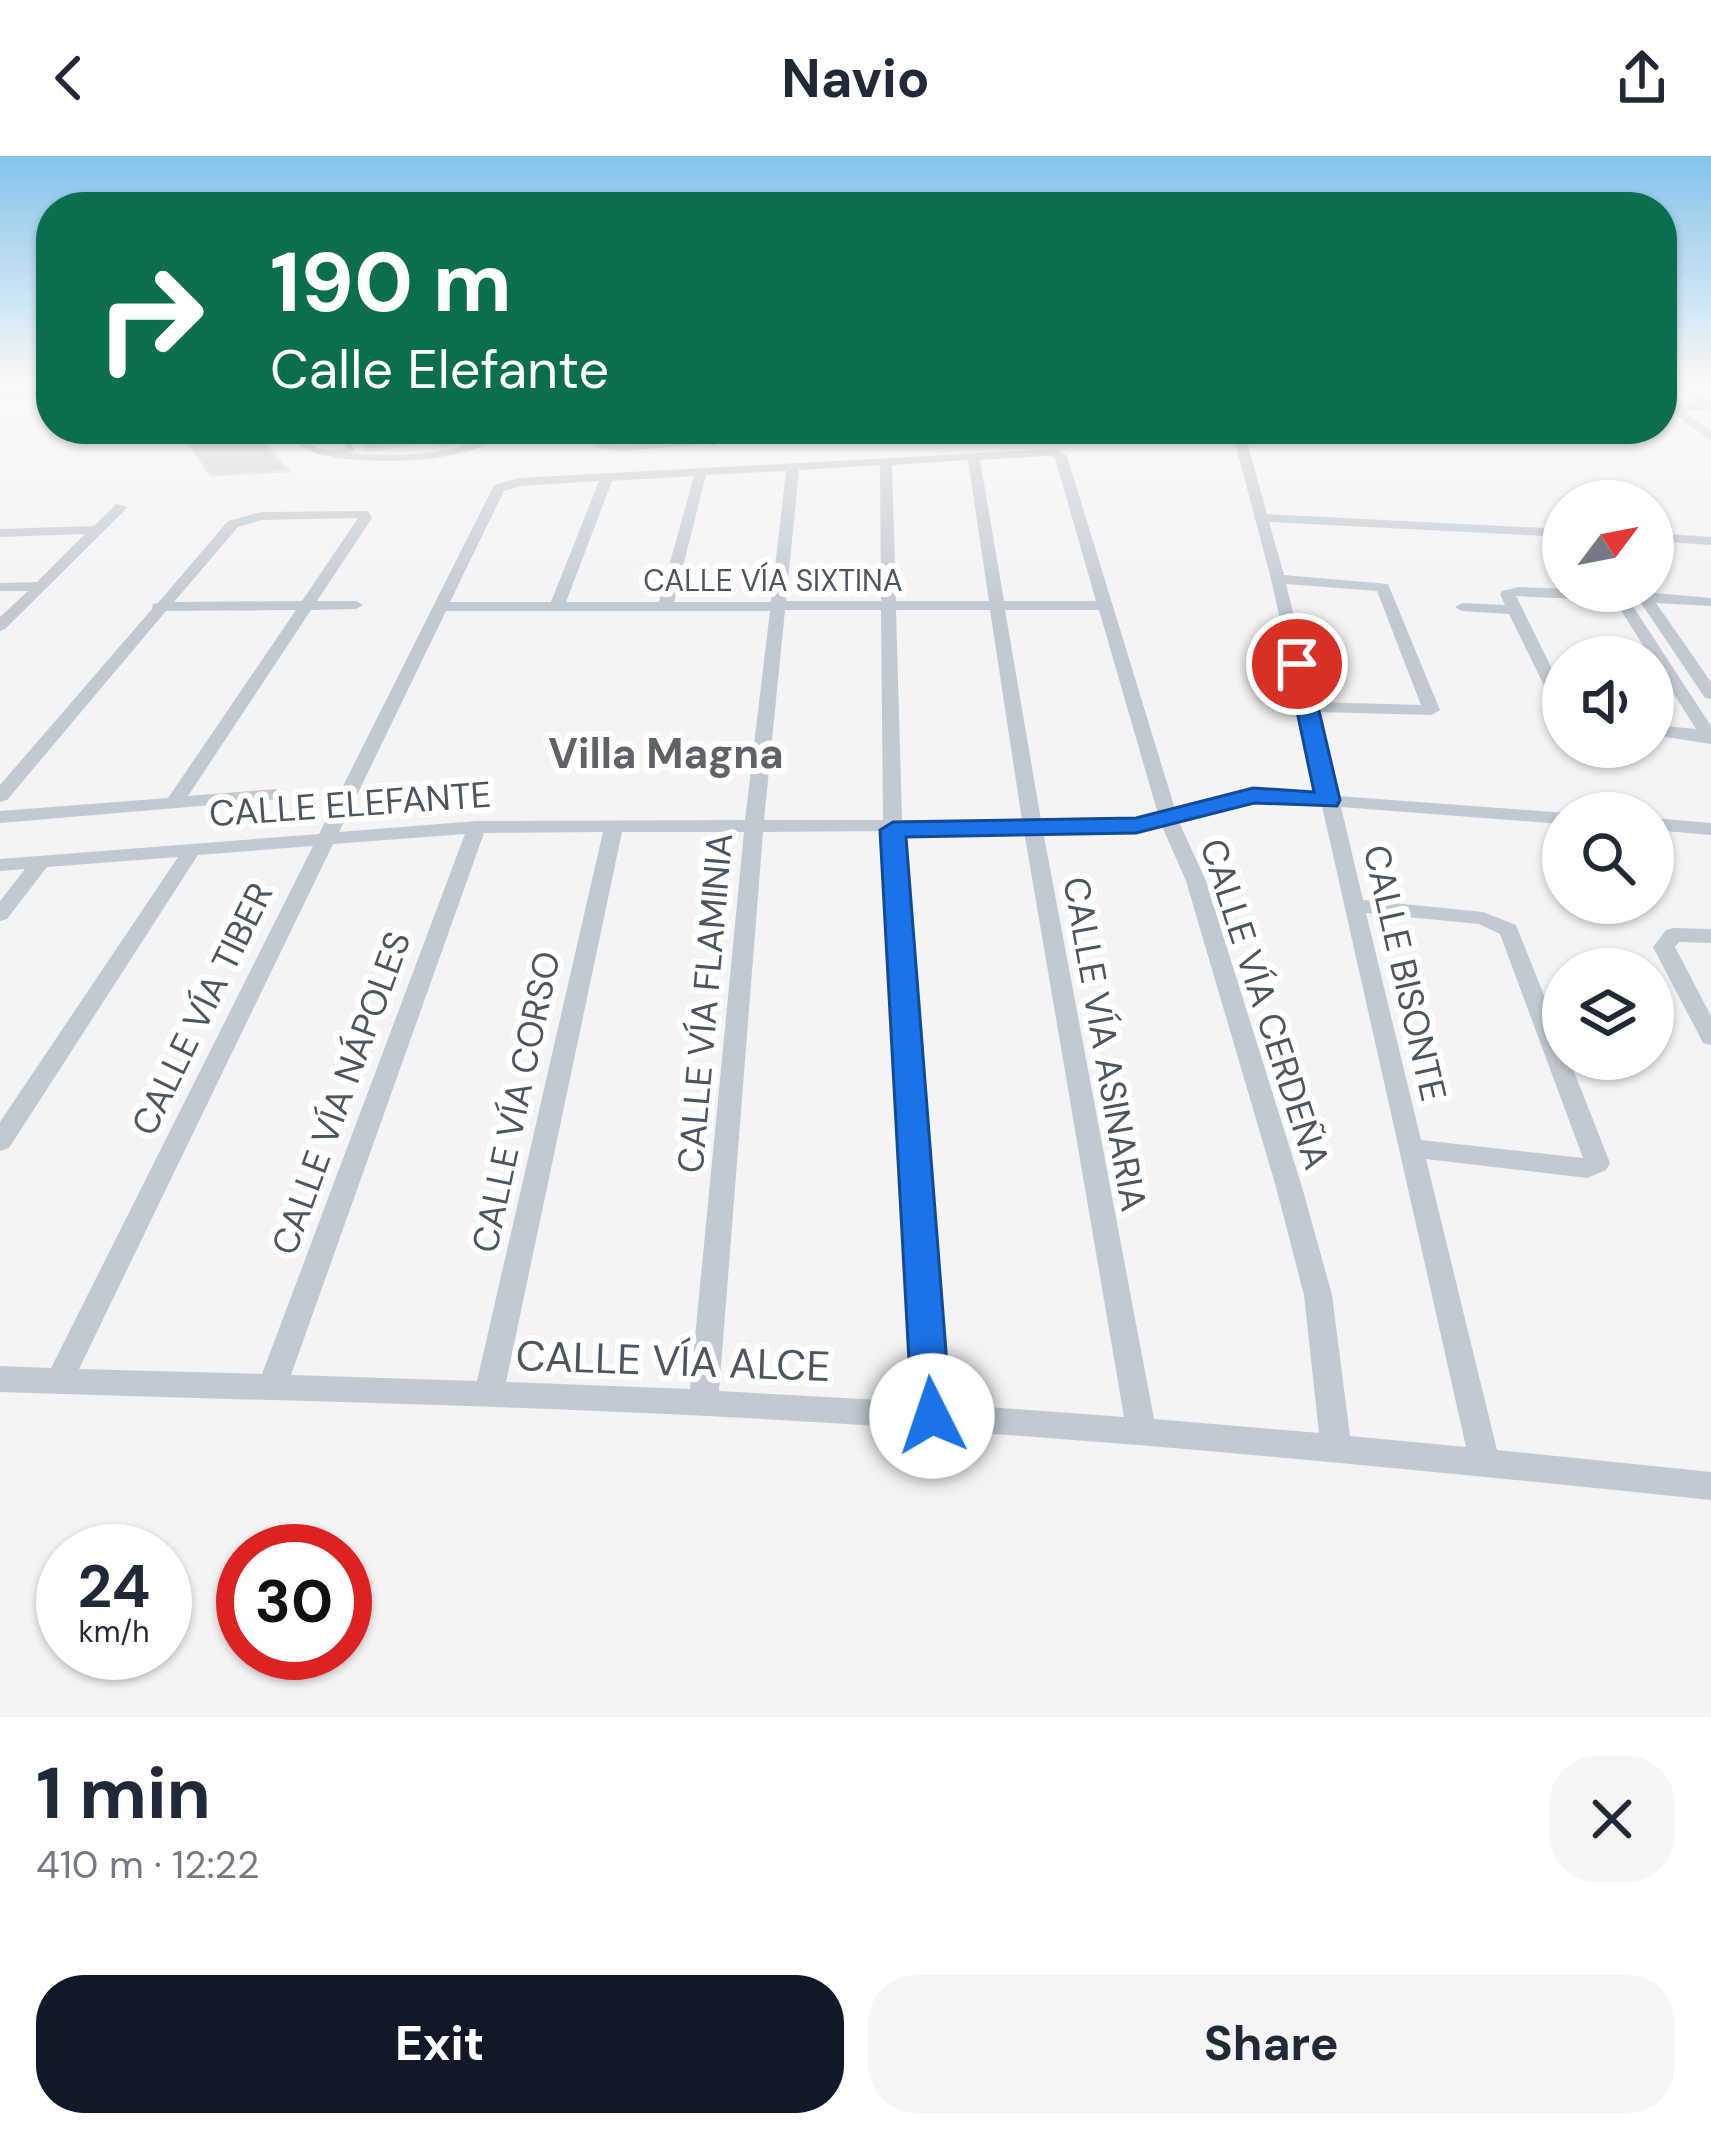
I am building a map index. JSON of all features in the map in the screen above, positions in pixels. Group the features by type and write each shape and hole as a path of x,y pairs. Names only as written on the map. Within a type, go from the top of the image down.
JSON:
{"street":[{"path":"556,607 607,477 886,460 893,830 932,1416"},
{"name":"CALLE VÍA ASINARIA","path":"975,460 1033,828 1141,1431"},
{"name":"CALLE VÍA CERDEÑA","path":"1060,460 1169,820 1196,880 1307,1251 1318,1294 1336,1446"},
{"name":"CALLE BISONTE","path":"1246,460 1356,906 1484,1461"},
{"name":"CALLE VÍA FLAMINIA","path":"704,1402 775,607 794,466"},
{"path":"664,607 701,472"},
{"name":"CALLE VÍA TIBER","path":"59,1382 499,488 513,482 607,477"},
{"path":"0,626 121,507"},
{"path":"0,796 233,524 261,516 350,512 365,516 174,803"},
{"path":"1262,518 1542,532"},
{"path":"0,533 97,530"},
{"path":"1674,539 1711,541"},
{"path":"1278,579 1374,584 1386,589 1432,710 1307,707"},
{"path":"0,587 39,586"},
{"path":"1511,604 1519,591 1542,592"},
{"path":"1674,598 1711,602"},
{"path":"1462,607 1511,604"},
{"path":"1511,604 1542,666"},
{"path":"158,607 356,605"},
{"name":"CALLE VÍA SIXTINA","path":"440,607 1106,605"},
{"path":"1630,612 1710,737"},
{"path":"1655,612 1711,694"},
{"path":"1674,733 1710,737"},
{"path":"0,817 275,795"},
{"name":"CALLE ELEFANTE","path":"0,865 477,827 1033,828 1169,820 1207,804 1253,795 1542,816"},
{"name":"CALLE VÍA CORSO","path":"488,1396 614,825"},
{"path":"1674,826 1711,829"},
{"name":"CALLE VÍA NÁPOLES","path":"273,1384 477,827"},
{"path":"0,1142 193,848"},
{"path":"0,915 40,862"},
{"path":"1356,906 1483,918 1509,930 1597,1162 1587,1168 1412,1148"},
{"path":"1711,937 1684,934 1666,940 1668,958 1711,1037"},
{"name":"CALLE VÍA ALCE","path":"0,1379 273,1384 932,1416 1336,1446 1711,1486"}],"building":[{"path":"200,460 279,460 288,471 211,475"}],"district":[{"name":"Villa Magna","path":"666,753"}],"route":[{"path":"932,1416 893,830 1152,824 1207,804 1253,795 1328,800 1297,664"}]}
